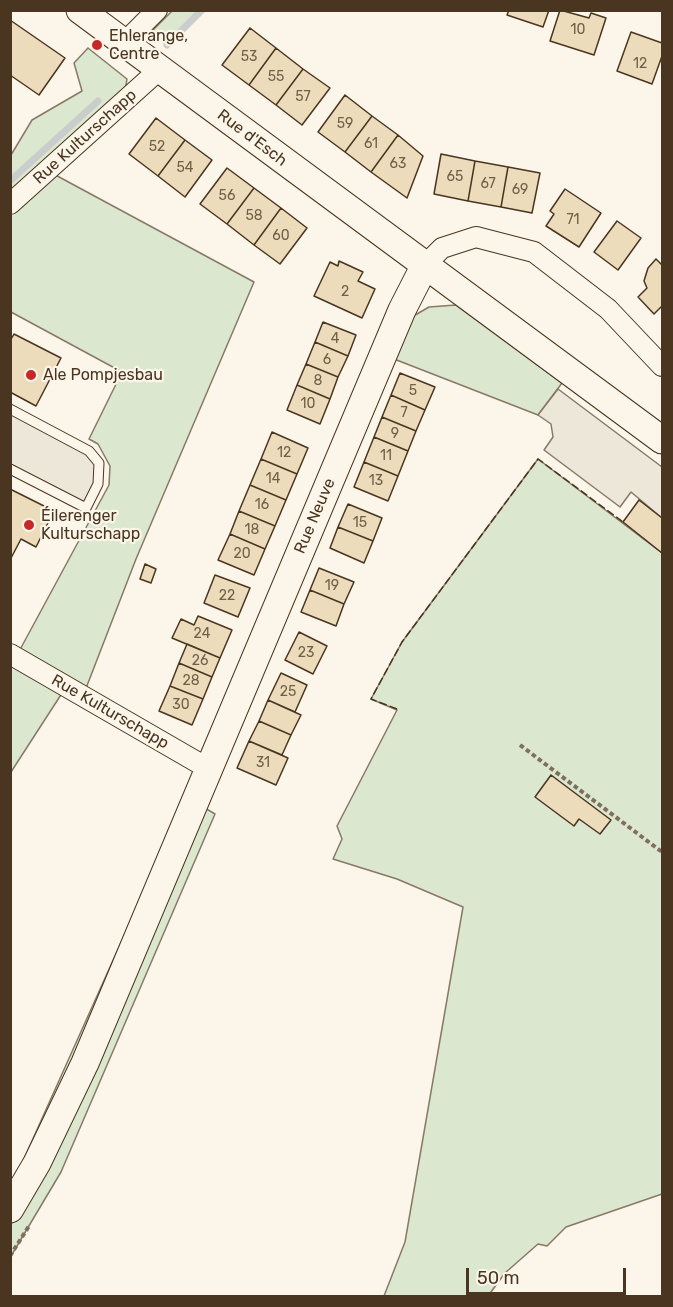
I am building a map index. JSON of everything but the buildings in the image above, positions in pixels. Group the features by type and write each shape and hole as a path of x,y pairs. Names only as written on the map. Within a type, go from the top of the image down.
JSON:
{"street":[{"name":"Rue d'Esch","path":"80,10 663,440"},
{"path":"124,43 157,10"},
{"name":"Rue Kulturschapp","path":"10,204 160,69"},
{"path":"424,265 442,248 476,237 534,252 608,309 663,366"},
{"name":"Rue Neuve","path":"10,1209 37,1162 85,1063 402,310 424,265"},
{"name":"Rue Kulturschapp","path":"10,654 209,769"}],"lane":[{"path":"10,409 89,451 99,463 98,484 86,508 10,469"}],"path":[{"path":"520,745 663,852"}],"green space":[{"path":"172,11 202,11 167,45 150,33"},
{"path":"88,48 127,79 123,103 48,171 254,282 136,559 83,696 66,687 11,772 11,654 16,657 109,485 110,466 98,444 89,439 122,372 11,312 11,155 32,120 82,91 74,63"},
{"path":"456,305 562,383 538,415 394,359 410,318 429,307"},
{"path":"538,459 662,553 662,1194 566,1227 547,1246 538,1244 505,1273 488,1296 384,1296 405,1242 463,907 397,879 333,859 342,839 337,826 397,710 371,699 402,642"},
{"path":"195,802 215,814 61,1172 11,1256 11,1183 18,1172 136,909"}],"shaded area":[{"path":"558,389 662,467 662,518 631,492 620,507 544,450 553,437 551,424 538,415"},
{"path":"10,409 89,451 99,463 98,484 86,508 11,469"}],"waterway":[{"path":"167,45 202,10"},
{"path":"10,181 98,101"}],"fence":[{"path":"397,709 371,699 402,642 538,459 623,522"}],"place":[{"name":"Ehlerange, Centre","path":"97,45"},
{"name":"Ale Pompjesbau","path":"31,375"},
{"name":"Éilerenger Kulturschapp","path":"29,525"}]}
